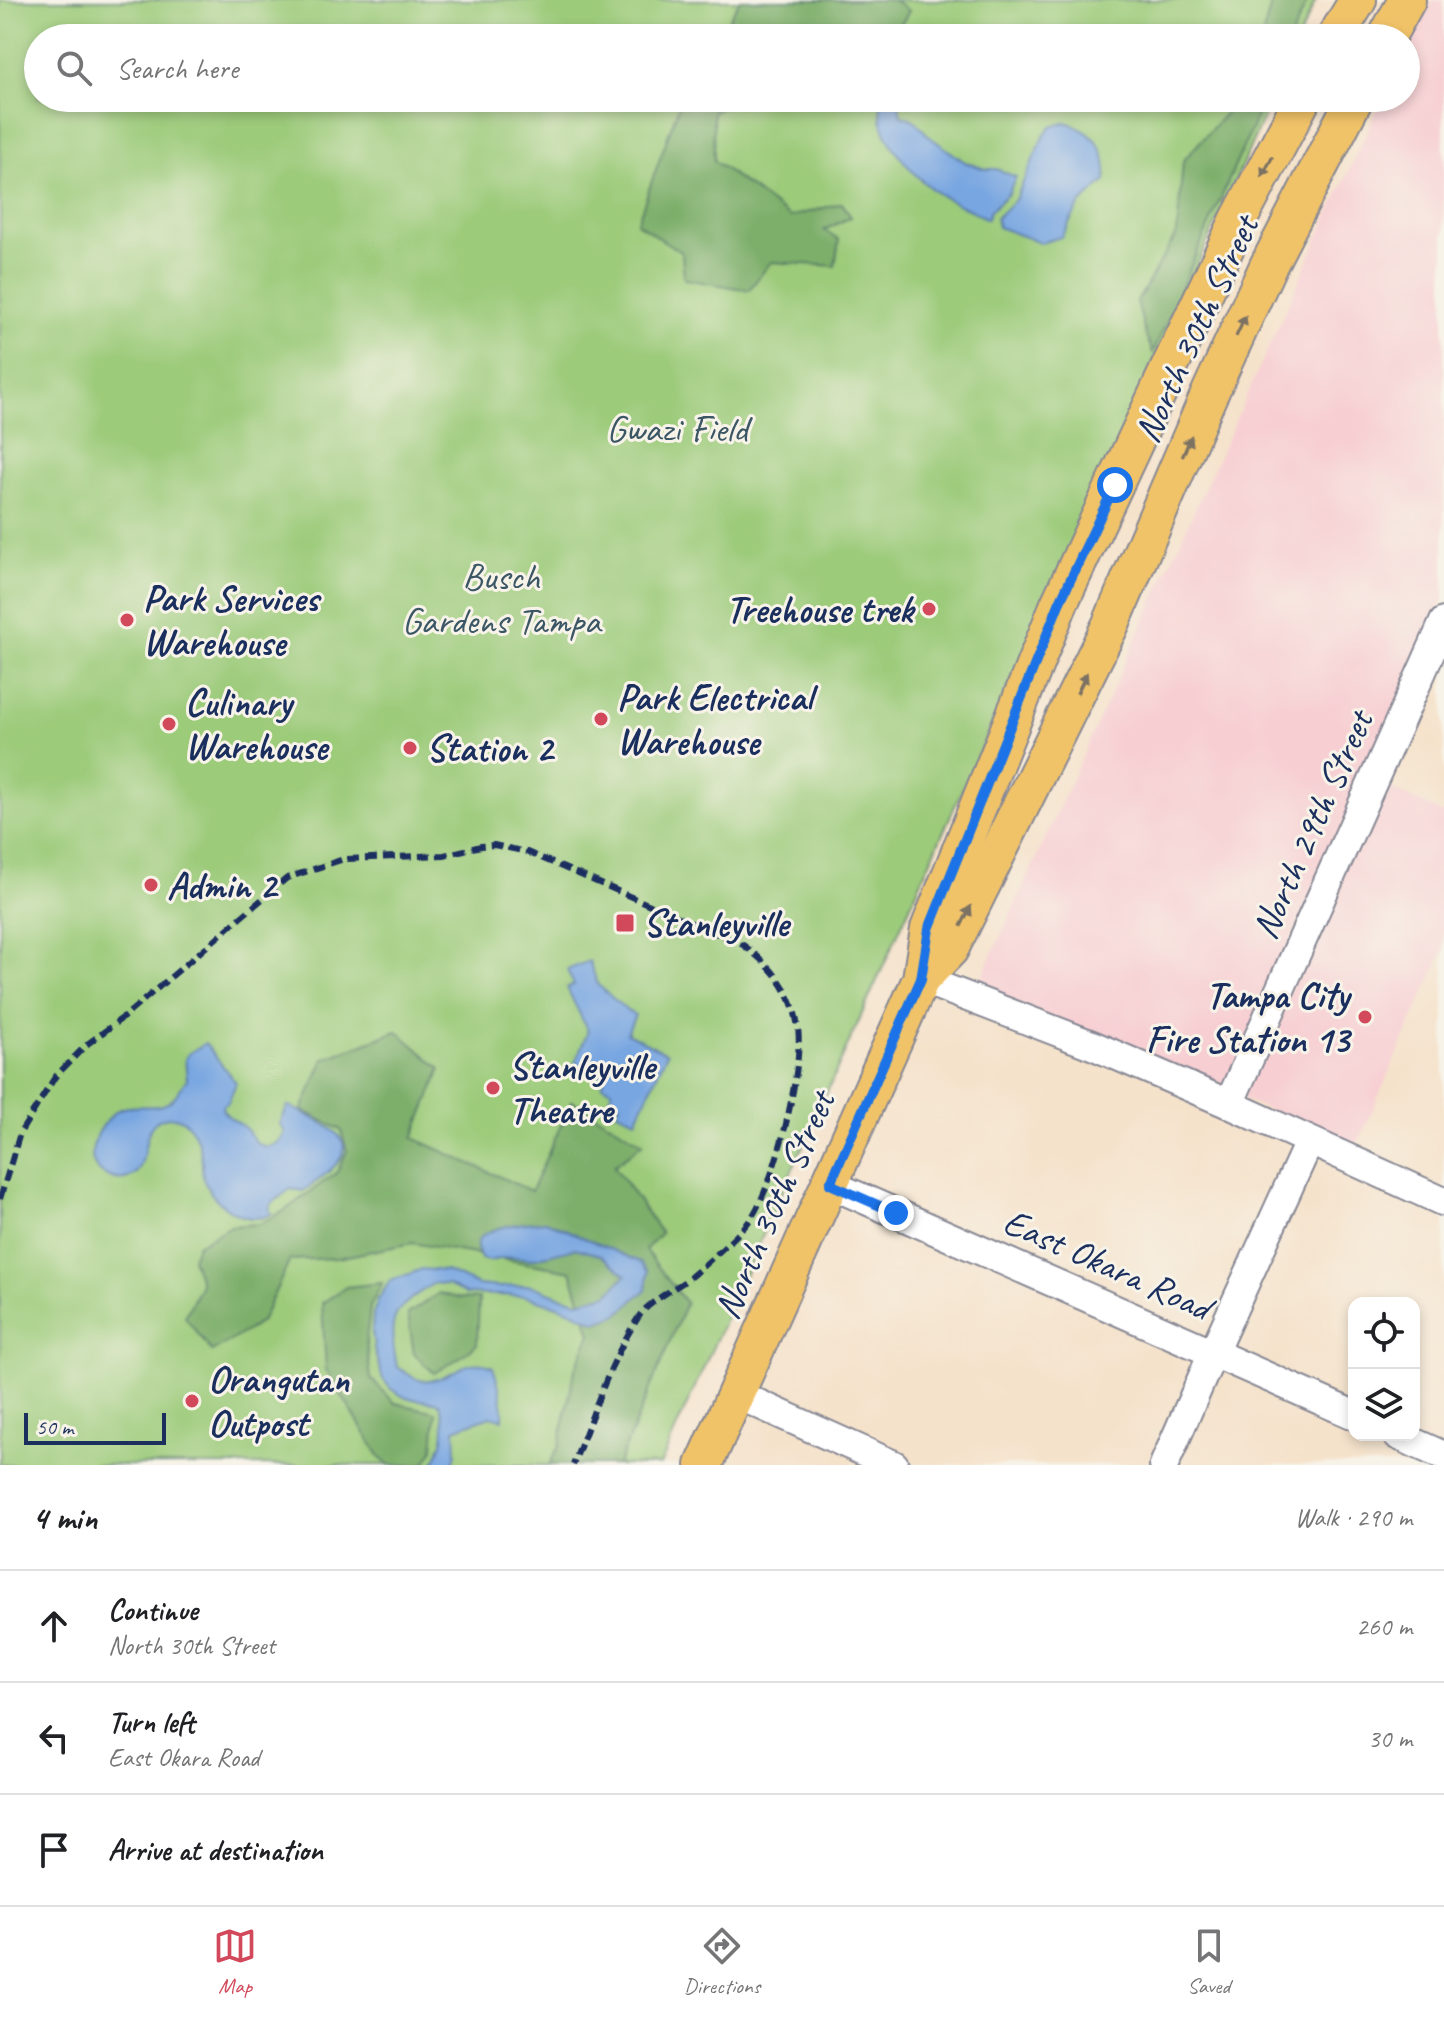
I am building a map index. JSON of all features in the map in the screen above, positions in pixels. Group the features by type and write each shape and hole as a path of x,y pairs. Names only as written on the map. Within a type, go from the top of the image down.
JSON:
{"main road":[{"path":"1326,24 1333,0"},
{"path":"1343,24 1358,0"},
{"path":"1394,24 1407,0"},
{"name":"North 30th Street","path":"704,1465 921,979 929,929 1059,604 1238,221 1296,112"},
{"name":"North 30th Street","path":"921,979 950,949 1110,626 1268,266 1348,112"}],"street":[{"name":"North 29th Street","path":"1229,1104 1444,622"},
{"path":"921,979 1092,1045 1444,1202"},
{"path":"1164,1465 1309,1142"},
{"name":"East Okara Road","path":"830,1184 1348,1412"},
{"path":"736,1394 894,1465"},
{"path":"1410,1441 1444,1456"}],"shaded area":[{"path":"1432,0 1444,0 1444,598 1224,1090 977,988 1376,112 1420,112 1418,24"},
{"path":"1382,784 1444,814 1444,949 1355,1150 1242,1098"}],"green space":[{"name":"Busch Gardens Tampa","path":"0,0 1316,0 1305,24 24,24 24,112 1266,112 660,1465 0,1465"},
{"path":"740,0 893,0 909,11 901,24 726,24"},
{"path":"1272,0 1308,0 1297,24 1266,24"},
{"path":"677,112 713,112 714,161 790,217 842,203 851,217 824,230 839,240 835,266 771,262 749,290 684,279 682,253 637,223"},
{"path":"1227,112 1259,112 1153,353 1137,302 1177,233 1183,161"},
{"path":"397,1031 441,1069 413,1138 531,1191 572,1101 643,1143 614,1166 661,1233 645,1250 686,1303 618,1465 549,1465 559,1446 575,1369 591,1334 571,1271 412,1243 338,1258 290,1260 261,1322 212,1352 185,1317 201,1284 192,1258 197,1245 231,1226 259,1224 284,1211 337,1172 347,1151 341,1130 302,1110 324,1059"},
{"path":"382,1283 370,1307 366,1341 371,1379 395,1403 436,1412 433,1451 424,1465 390,1465 381,1459 326,1370 322,1303 346,1287"},
{"path":"439,1293 479,1299 477,1344 434,1373 414,1354 408,1314"}],"water":[{"path":"881,112 900,112 965,162 1016,177 1008,194 990,211 987,219 942,196 906,164 881,120"},
{"path":"1066,122 1085,131 1098,144 1105,160 1106,181 1081,203 1061,237 1041,243 998,227 996,218 1015,200 1044,136 1051,127"},
{"path":"589,961 598,985 635,1015 627,1033 667,1053 636,1120 617,1112 620,1104 609,1099 612,1090 602,1085 605,1077 575,1063 588,1031 567,988 574,985 567,970"},
{"path":"205,1043 236,1083 228,1103 222,1109 254,1140 264,1146 273,1146 283,1137 285,1132 280,1124 288,1106 325,1124 343,1142 343,1152 337,1163 324,1176 303,1191 290,1189 271,1204 269,1210 272,1213 263,1217 242,1216 215,1198 203,1178 196,1136 187,1123 177,1118 160,1119 152,1125 141,1164 130,1177 110,1177 94,1164 92,1156 96,1139 111,1116 123,1108 163,1105 171,1101 187,1079 185,1060 188,1054"},
{"path":"546,1221 640,1262 648,1272 646,1291 619,1314 596,1322 525,1296 466,1294 448,1285 434,1283 409,1301 401,1308 393,1325 397,1367 417,1379 430,1380 473,1364 493,1367 502,1399 503,1419 490,1416 455,1429 456,1454 452,1465 433,1465 444,1435 440,1403 406,1398 391,1389 383,1379 372,1332 373,1314 379,1298 390,1281 422,1269 446,1271 478,1285 530,1285 578,1301 608,1294 626,1275 600,1255 575,1248 531,1259 481,1259 477,1247 485,1234 506,1226"}],"railway":[{"path":"0,1199 20,1133 55,1077 86,1045 125,1016 287,878 344,859 444,855 494,845 527,852 743,945 763,961 779,980 791,1002 798,1028 796,1071 776,1160 756,1210 746,1225 688,1279 640,1315 611,1369 573,1465"}],"place":[{"name":"Treehouse trek","path":"929,609"},
{"name":"Park Services Warehouse","path":"127,620"},
{"name":"Park Electrical Warehouse","path":"601,719"},
{"name":"Culinary Warehouse","path":"169,724"},
{"name":"Station 2","path":"410,748"},
{"name":"Admin 2","path":"151,885"},
{"name":"Stanleyville","path":"625,923"},
{"name":"Tampa City Fire Station 13","path":"1365,1017"},
{"name":"Stanleyville Theatre","path":"493,1088"},
{"name":"Orangutan Outpost","path":"192,1401"}],"route":[{"path":"896,1213 830,1184 921,979 929,929 1059,604 1115,485"}],"park label":[{"name":"Gwazi Field","path":"677,428"}]}
